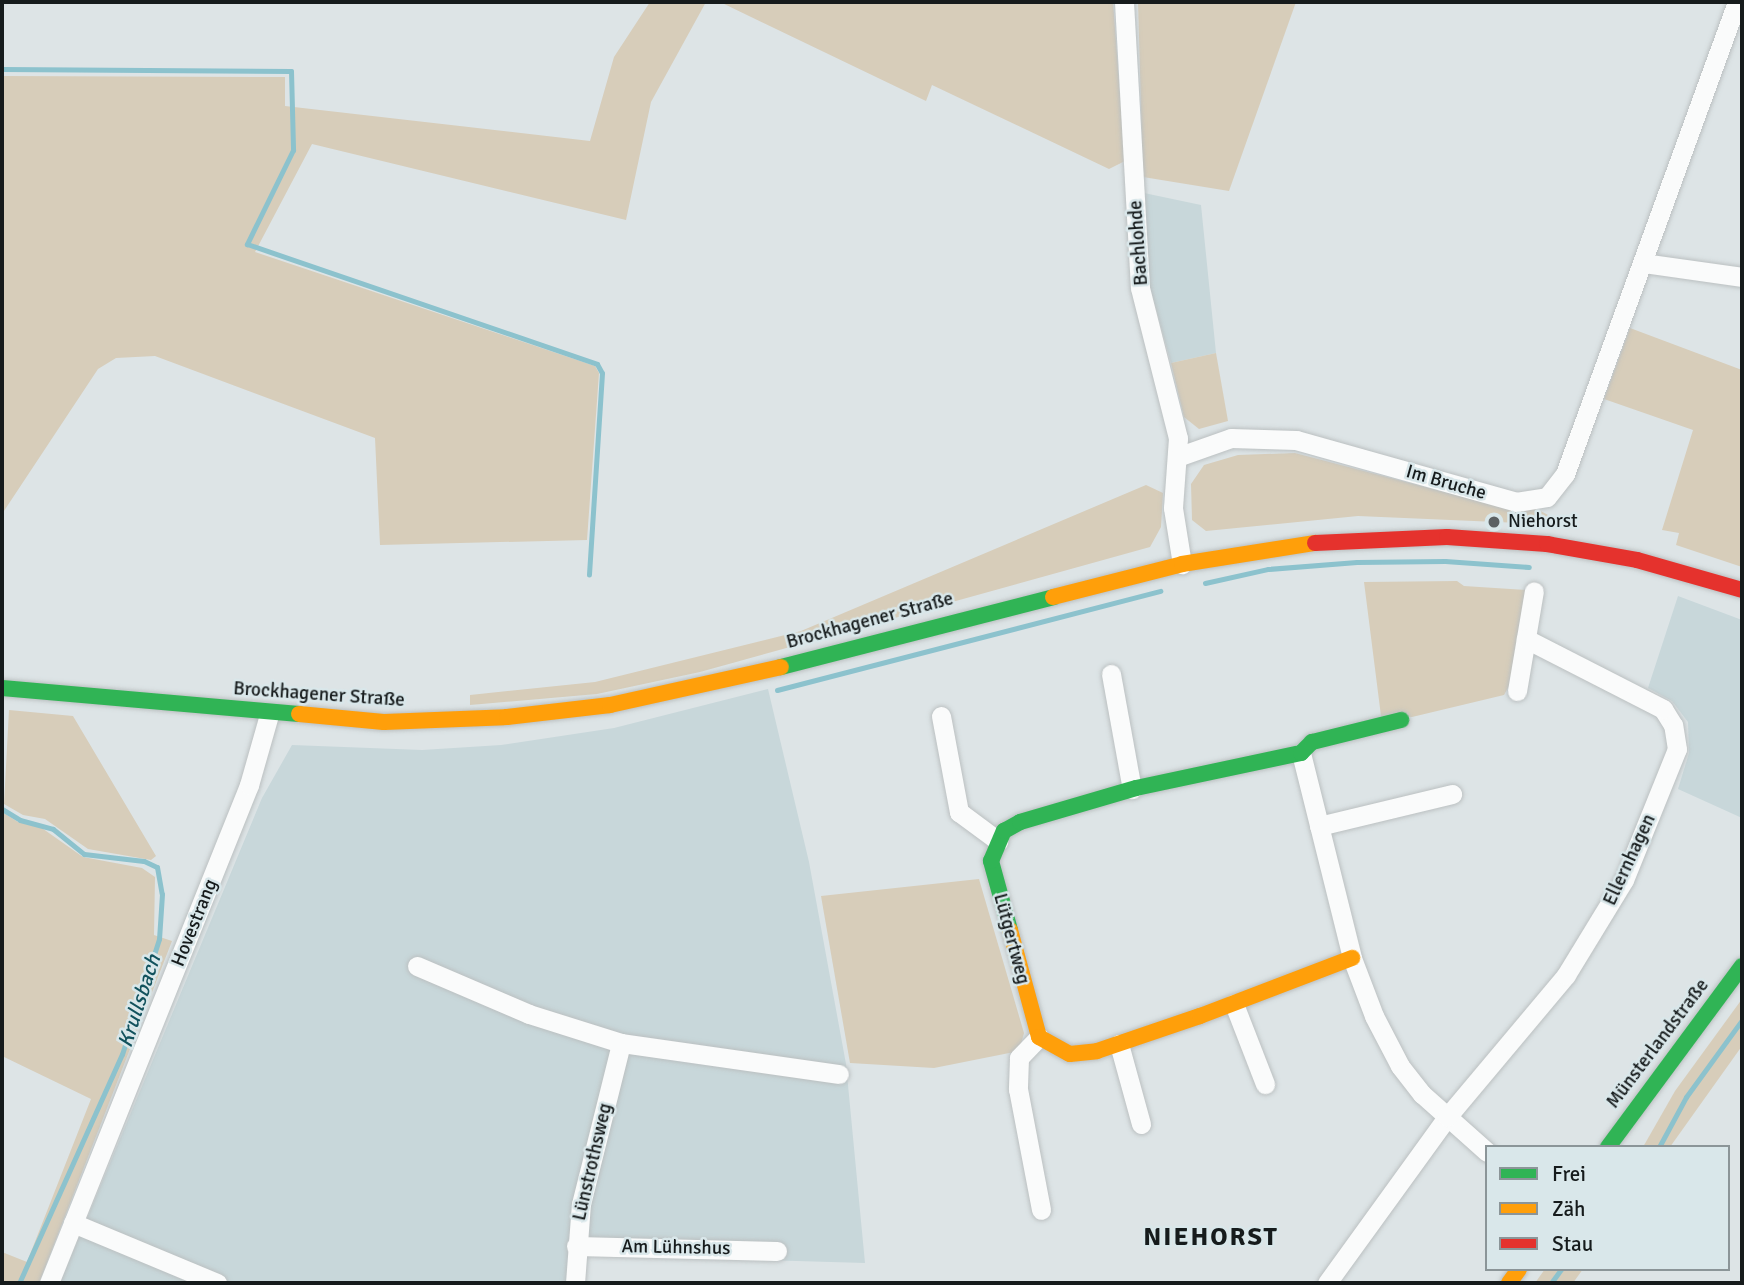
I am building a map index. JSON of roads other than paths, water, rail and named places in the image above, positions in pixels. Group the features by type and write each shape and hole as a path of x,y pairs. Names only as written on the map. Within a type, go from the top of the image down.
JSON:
{"main road":[{"name":"Brockhagener Straße","path":"2,688 269,715 439,721 610,705 709,685 1182,564 1274,547 1363,539 1494,538 1637,560 1742,590"},
{"path":"998,841 1020,822 1132,789 1301,753 1312,742 1401,720"},
{"name":"Lütgertweg","path":"998,841 992,861 999,899 1039,1037"},
{"path":"1039,1037 1070,1054 1119,1044 1234,1004 1352,958"},
{"name":"Münsterlandstraße","path":"1609,1145 1742,967"}],"street":[{"name":"Bachlohde","path":"1124,2 1140,288 1180,456 1173,508 1182,564"},
{"name":"Im Bruche","path":"1180,456 1231,438 1296,440 1516,502 1546,497 1565,474 1737,2"},
{"path":"1643,262 1742,277"},
{"path":"1517,691 1534,591"},
{"name":"Ellernhagen","path":"1327,1283 1447,1117 1537,1013 1596,928 1624,880 1677,748 1673,725 1663,709 1526,639"},
{"path":"1111,674 1132,789"},
{"name":"Hovestrang","path":"48,1283 249,785 269,715"},
{"path":"941,716 959,812 998,841"},
{"path":"1301,753 1352,958 1374,1016 1400,1066 1447,1117 1485,1150"},
{"path":"1320,826 1452,794"},
{"path":"416,967 529,1014 621,1043 839,1074"},
{"path":"1234,1004 1265,1084"},
{"path":"1039,1037 1019,1058 1018,1088 1041,1210"},
{"name":"Lünstrothsweg","path":"575,1283 576,1246 621,1043"},
{"path":"1119,1044 1141,1124"},
{"path":"74,1223 217,1283"},
{"name":"Am Lühnshus","path":"576,1246 777,1251"}],"waterway":[{"path":"2,69 291,71 293,150 247,244 597,364 602,373 589,575"},
{"path":"1205,583 1268,569 1357,562 1445,561 1529,567"},
{"path":"777,690 1160,591"},
{"name":"Krullsbach","path":"2,809 20,820 53,829 84,854 144,861 157,867 162,894 159,939 122,1054 19,1283"},
{"path":"1660,1145 1686,1097 1742,1020"},
{"path":"1551,1283 1560,1271"}],"place":[{"name":"Niehorst","path":"1494,522"}],"district":[{"name":"NIEHORST","path":"1211,1238"}]}
